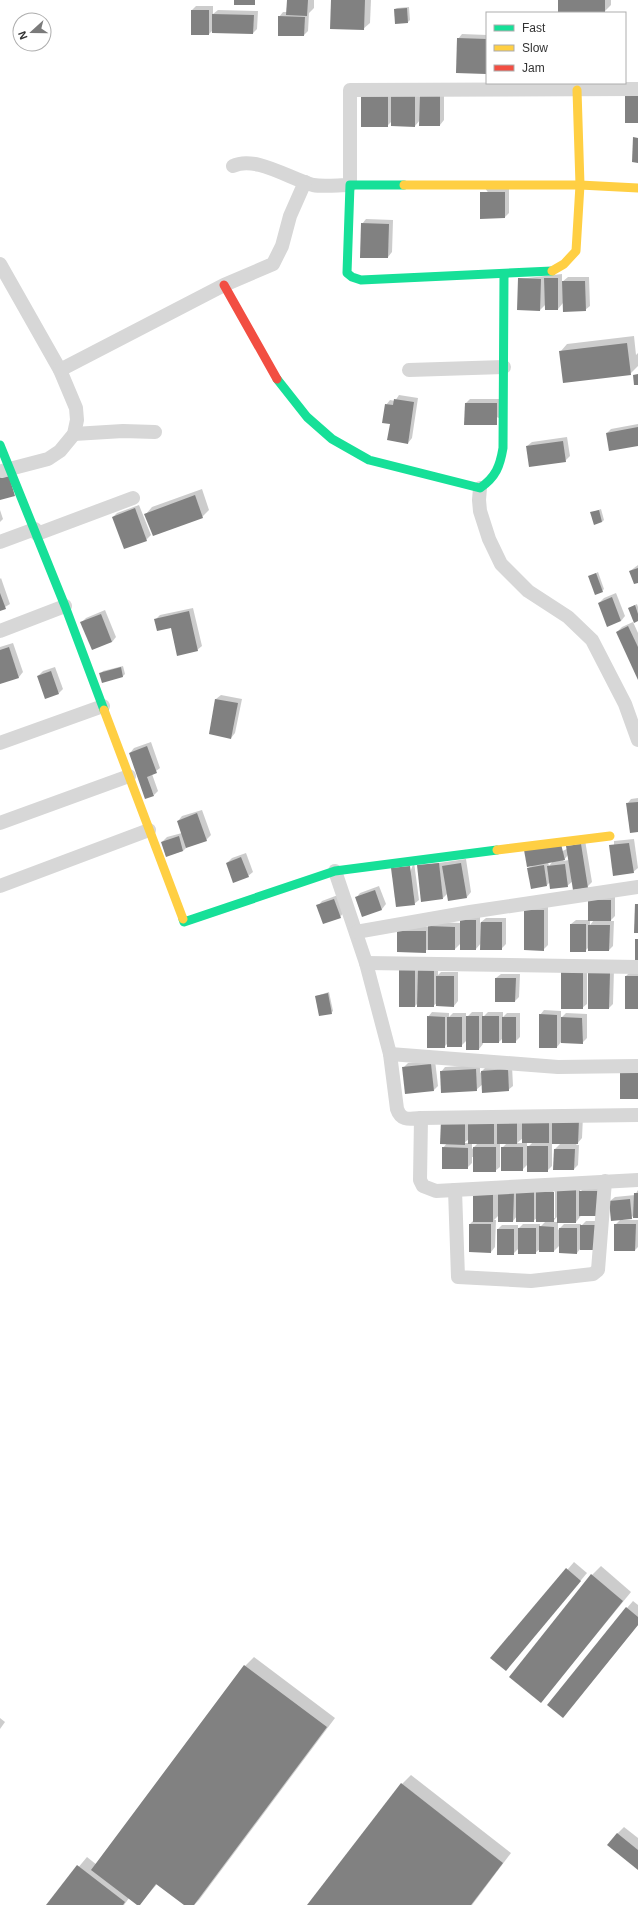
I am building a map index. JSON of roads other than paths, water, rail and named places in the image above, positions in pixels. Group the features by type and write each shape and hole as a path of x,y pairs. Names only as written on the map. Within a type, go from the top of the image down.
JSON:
{"street":[{"path":"577,90 580,185 576,251 564,264 550,272 361,280 346,273 350,184 350,90 638,89"},
{"path":"232,166 236,164 259,164 314,185 580,185 638,188"},
{"path":"60,370 224,285 273,264 282,246 290,216 305,182"},
{"path":"0,264 60,370 76,408 77,426 74,434 60,451 48,459 5,470"},
{"path":"224,285 273,374 307,417 332,439 369,460 480,488 491,481 498,472 503,448 504,274"},
{"path":"409,370 504,367"},
{"path":"74,434 123,431 155,432"},
{"path":"0,445 5,470 36,532 184,922 335,871 610,836"},
{"path":"480,488 480,511 489,540 501,564 528,590 568,617 592,640 625,704 638,740"},
{"path":"0,542 36,532 133,498"},
{"path":"0,631 65,606"},
{"path":"0,744 103,706"},
{"path":"0,823 129,776"},
{"path":"0,886 149,830"},
{"path":"335,871 366,963 390,1054 396,1109 399,1115 406,1120 421,1118 638,1115"},
{"path":"356,932 470,912 638,887"},
{"path":"366,963 638,967"},
{"path":"390,1054 558,1067 638,1066"},
{"path":"421,1118 420,1180 423,1186 430,1190 455,1190 638,1180"},
{"path":"455,1190 458,1277 531,1281 593,1274 598,1270 604,1181"}]}
